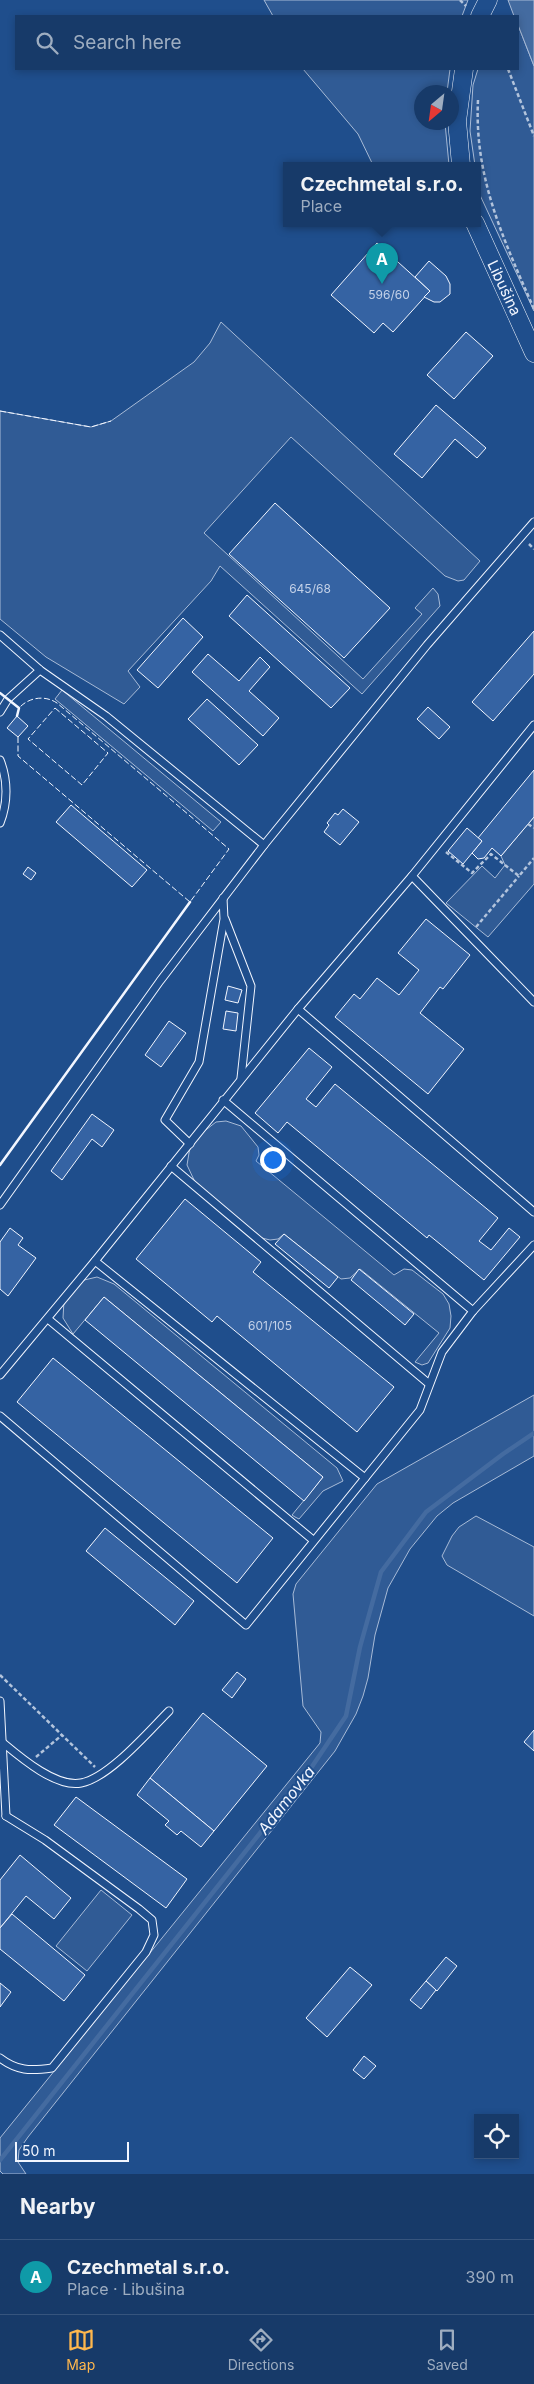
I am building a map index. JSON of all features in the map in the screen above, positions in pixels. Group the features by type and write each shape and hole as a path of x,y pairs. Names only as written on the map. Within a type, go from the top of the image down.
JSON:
{"street":[{"path":"461,162 457,120 464,70"},
{"name":"Libušina","path":"477,227 534,353"}],"lane":[{"path":"0,1205 160,981 264,845 421,653 534,523"},
{"path":"0,635 40,670 92,705 264,845"},
{"path":"0,712 8,699 40,670"},
{"path":"0,1375 96,1261 241,1078 412,876 534,725"},
{"path":"0,760 6,784 6,799 0,823"},
{"path":"412,876 534,1002"},
{"path":"190,1144 165,1120 199,1062 224,919 223,898"},
{"path":"224,919 251,986 241,1078"},
{"path":"298,1009 534,1212"},
{"path":"223,1100 474,1311"},
{"path":"171,1166 428,1384"},
{"path":"0,1416 246,1625 420,1410 428,1384 442,1352 474,1311 534,1245"},
{"path":"96,1261 365,1478"},
{"path":"48,1319 313,1540"},
{"path":"0,1701 3,1818 46,1840 139,1909 152,1920 154,1935 146,1952 52,2068 27,2071 12,2067 0,2058"},
{"path":"2,1742 28,1763 57,1780 81,1783 113,1767 169,1711"}],"path":[{"path":"460,0 464,3"},
{"path":"508,70 534,136"},
{"path":"478,92 478,136 486,191 534,309"},
{"path":"528,824 534,828"},
{"path":"437,844 472,873 491,854 519,876"},
{"path":"469,935 534,858"},
{"path":"0,1676 101,1773"},
{"path":"28,1763 62,1735"}],"shaded area":[{"path":"264,0 468,0 462,15 272,15"},
{"path":"508,0 534,0 534,66 519,28 519,15 514,15"},
{"path":"519,28 534,66 534,311 481,197 481,162 474,162 470,131 473,85 478,70 519,70"},
{"path":"304,70 450,70 448,85 414,85 414,130 446,130 449,162 372,162 358,134"},
{"path":"221,322 480,561 464,580 458,581 445,576 291,437 204,533 363,679 422,614 415,608 433,588 438,594 440,606 362,694 220,566 211,581 128,671 140,687 124,704 46,657 0,619 0,411 91,427 111,421 194,362 210,343"},
{"path":"62,690 221,822 213,831 55,699"},
{"path":"534,817 534,884 488,937 446,903 482,866 495,878 505,865 501,856"},
{"path":"226,1121 241,1126 258,1147 259,1155 256,1161 394,1275 404,1269 412,1270 443,1294 449,1304 450,1328 428,1363 422,1365 415,1362 439,1333 360,1269 350,1278 341,1279 284,1234 278,1239 262,1238 195,1182 187,1165 190,1147 198,1136 216,1122"},
{"path":"97,1277 114,1284 337,1468 343,1481 323,1491 299,1519 295,1517 292,1515 323,1477 104,1297 73,1334 63,1318 64,1300 80,1281"},
{"path":"534,1395 534,1456 453,1503 437,1516 410,1549 388,1588 375,1635 363,1696 356,1714 335,1751 28,2137 19,2150 18,2162 26,2174 3,2174 0,2171 0,2138 320,1743 321,1732 303,1706 293,1594 296,1584 377,1484"},
{"path":"476,1516 534,1547 534,1616 447,1565 442,1556 452,1536 459,1527"},
{"path":"101,1890 132,1915 87,1971 56,1946"}],"building":[{"path":"377,243 430,291 393,332 383,323 374,333 331,295"},
{"path":"429,261 446,276 450,284 450,294 440,302 434,302 424,297 430,291 415,277"},
{"path":"466,332 493,356 454,399 427,375"},
{"path":"436,405 486,448 477,458 455,439 422,478 394,454"},
{"path":"275,503 390,608 344,658 229,554"},
{"path":"247,595 350,688 331,708 229,616"},
{"path":"183,618 203,637 158,688 137,670"},
{"path":"534,631 534,674 493,721 472,702"},
{"path":"208,654 239,681 260,657 270,667 249,691 279,718 263,736 192,672"},
{"path":"207,699 258,745 239,765 188,719"},
{"path":"428,707 450,727 439,739 417,719"},
{"path":"17,716 28,726 18,737 7,728"},
{"path":"534,770 534,817 501,856 492,848 484,858 478,859 472,853 482,841 478,838"},
{"path":"71,805 147,870 132,887 56,822"},
{"path":"343,809 359,822 340,845 324,832 329,825 327,823 335,813 338,815"},
{"path":"467,828 482,841 463,864 448,851"},
{"path":"28,867 36,873 31,880 23,874"},
{"path":"426,919 470,955 443,989 440,987 420,1013 464,1049 428,1094 335,1017 354,994 360,999 377,978 399,995 419,970 398,953"},
{"path":"228,986 242,990 238,1003 225,1000"},
{"path":"226,1011 238,1013 236,1031 223,1029"},
{"path":"169,1021 186,1033 161,1067 145,1055"},
{"path":"309,1048 332,1067 306,1099 316,1107 335,1084 498,1218 479,1241 491,1250 509,1228 520,1237 484,1280 429,1235 427,1238 287,1122 278,1133 255,1113"},
{"path":"92,1114 114,1130 102,1147 92,1139 62,1180 51,1171"},
{"path":"185,1199 261,1262 253,1272 394,1387 357,1432 217,1316 212,1322 136,1259"},
{"path":"10,1228 23,1238 18,1245 36,1258 8,1296 0,1289 0,1242"},
{"path":"284,1234 338,1277 329,1288 275,1244"},
{"path":"359,1269 414,1314 405,1325 351,1280"},
{"path":"104,1297 323,1477 304,1501 85,1320"},
{"path":"53,1358 273,1538 237,1583 17,1402"},
{"path":"105,1528 194,1601 175,1625 86,1551"},
{"path":"237,1672 246,1679 232,1698 222,1690"},
{"path":"203,1713 267,1766 214,1831 150,1778"},
{"path":"534,1730 534,1751 524,1742"},
{"path":"150,1778 214,1831 201,1847 181,1831 177,1835 165,1825 169,1821 137,1795"},
{"path":"76,1797 187,1879 166,1908 54,1825"},
{"path":"20,1855 71,1898 54,1919 26,1896 0,1928 0,1880"},
{"path":"12,1914 85,1975 64,2001 0,1949 0,1928"},
{"path":"446,1957 457,1966 437,1991 426,1981"},
{"path":"350,1967 372,1985 327,2037 306,2018"},
{"path":"426,1981 436,1990 421,2009 410,2000"},
{"path":"0,1983 11,1992 0,2007"},
{"path":"364,2056 376,2066 364,2079 353,2070"}],"waterway":[{"name":"Adamovka","path":"0,2160 307,1774 346,1716 360,1647 381,1572 426,1512 534,1433"}],"fence":[{"path":"0,411 91,427 111,421"},
{"path":"18,737 18,756 190,902 229,849 57,703 52,700 37,698 27,701 19,708"},
{"path":"55,708 108,753 82,785 28,739 55,708"}],"wall":[{"path":"0,693 19,708 17,716"},
{"path":"0,1165 190,902"}],"place":[{"name":"Czechmetal s.r.o.","path":"382,284"}]}
